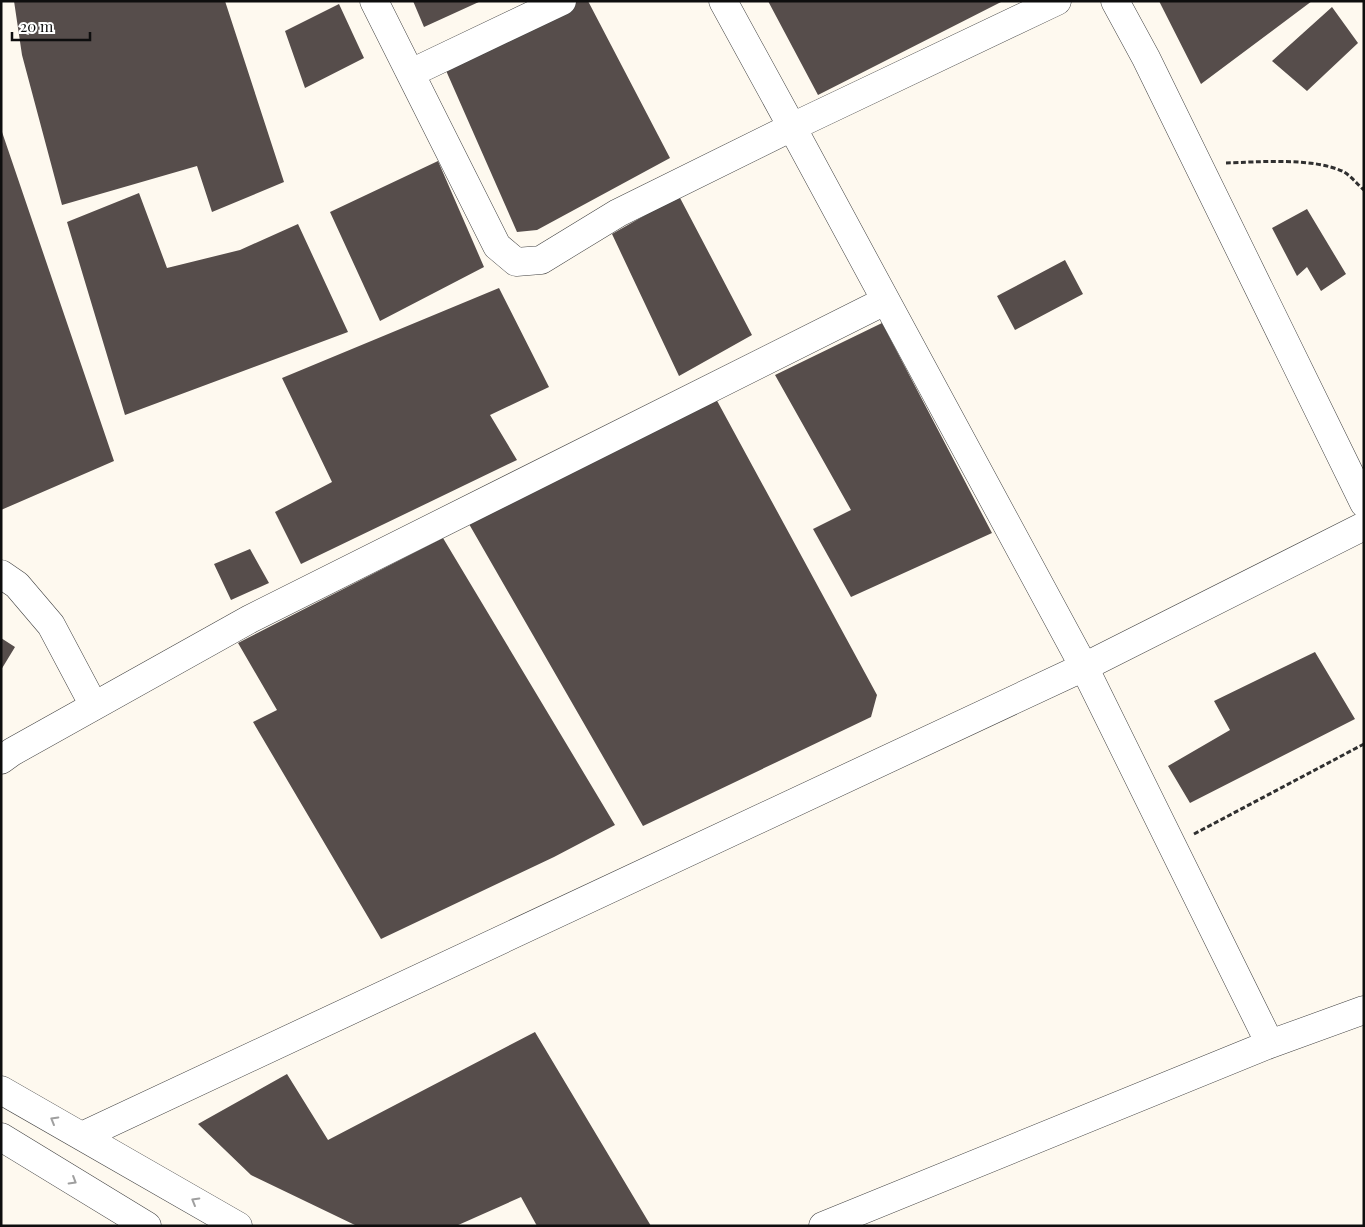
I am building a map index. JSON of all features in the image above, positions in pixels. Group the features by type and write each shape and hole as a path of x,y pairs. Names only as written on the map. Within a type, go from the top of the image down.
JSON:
{"street":[{"path":"374,1 497,246 516,262 541,260 618,213 792,127 1057,1"},
{"path":"411,73 562,1"},
{"path":"723,1 1084,667 1270,1044"},
{"path":"1116,1 1146,58 1364,503"},
{"path":"1,760 12,752 250,619 885,301"},
{"path":"82,1136 1084,667 1364,526"},
{"path":"1,574 18,585 51,625 94,706"},
{"path":"822,1226 1270,1044 1364,1010"},
{"path":"1,1090 238,1226"},
{"path":"1,1137 147,1226"}],"path":[{"path":"1198,164 1274,162 1318,164 1345,172 1364,190"},
{"path":"1173,846 1364,744"}],"building":[{"path":"14,1 225,1 284,182 212,212 197,166 62,205 22,55"},
{"path":"413,1 481,1 424,27"},
{"path":"575,1 588,1 670,158 537,230 517,232 444,66"},
{"path":"768,1 1003,1 818,95"},
{"path":"1159,1 1312,1 1201,84"},
{"path":"339,4 364,58 305,88 285,31"},
{"path":"1332,7 1358,43 1307,91 1272,61"},
{"path":"1,129 114,461 1,510"},
{"path":"438,161 484,267 380,321 330,212"},
{"path":"139,193 167,268 240,250 298,224 348,332 125,415 67,222"},
{"path":"679,196 752,335 679,376 612,234"},
{"path":"1307,209 1346,274 1321,291 1307,267 1297,276 1272,228"},
{"path":"1065,260 1083,294 1015,330 997,296"},
{"path":"499,288 549,387 490,415 517,460 301,564 275,512 332,482 282,378"},
{"path":"882,323 992,533 851,597 813,529 851,510 775,375"},
{"path":"715,397 877,695 871,717 643,826 469,524"},
{"path":"443,538 615,825 554,857 381,939 253,722 277,710 238,643"},
{"path":"250,549 269,583 231,600 214,564"},
{"path":"1,638 15,647 1,670"},
{"path":"1315,652 1355,719 1190,803 1168,766 1230,730 1214,701"},
{"path":"535,1032 651,1226 537,1226 521,1197 456,1226 357,1226 251,1175 198,1124 287,1074 328,1140"}]}
